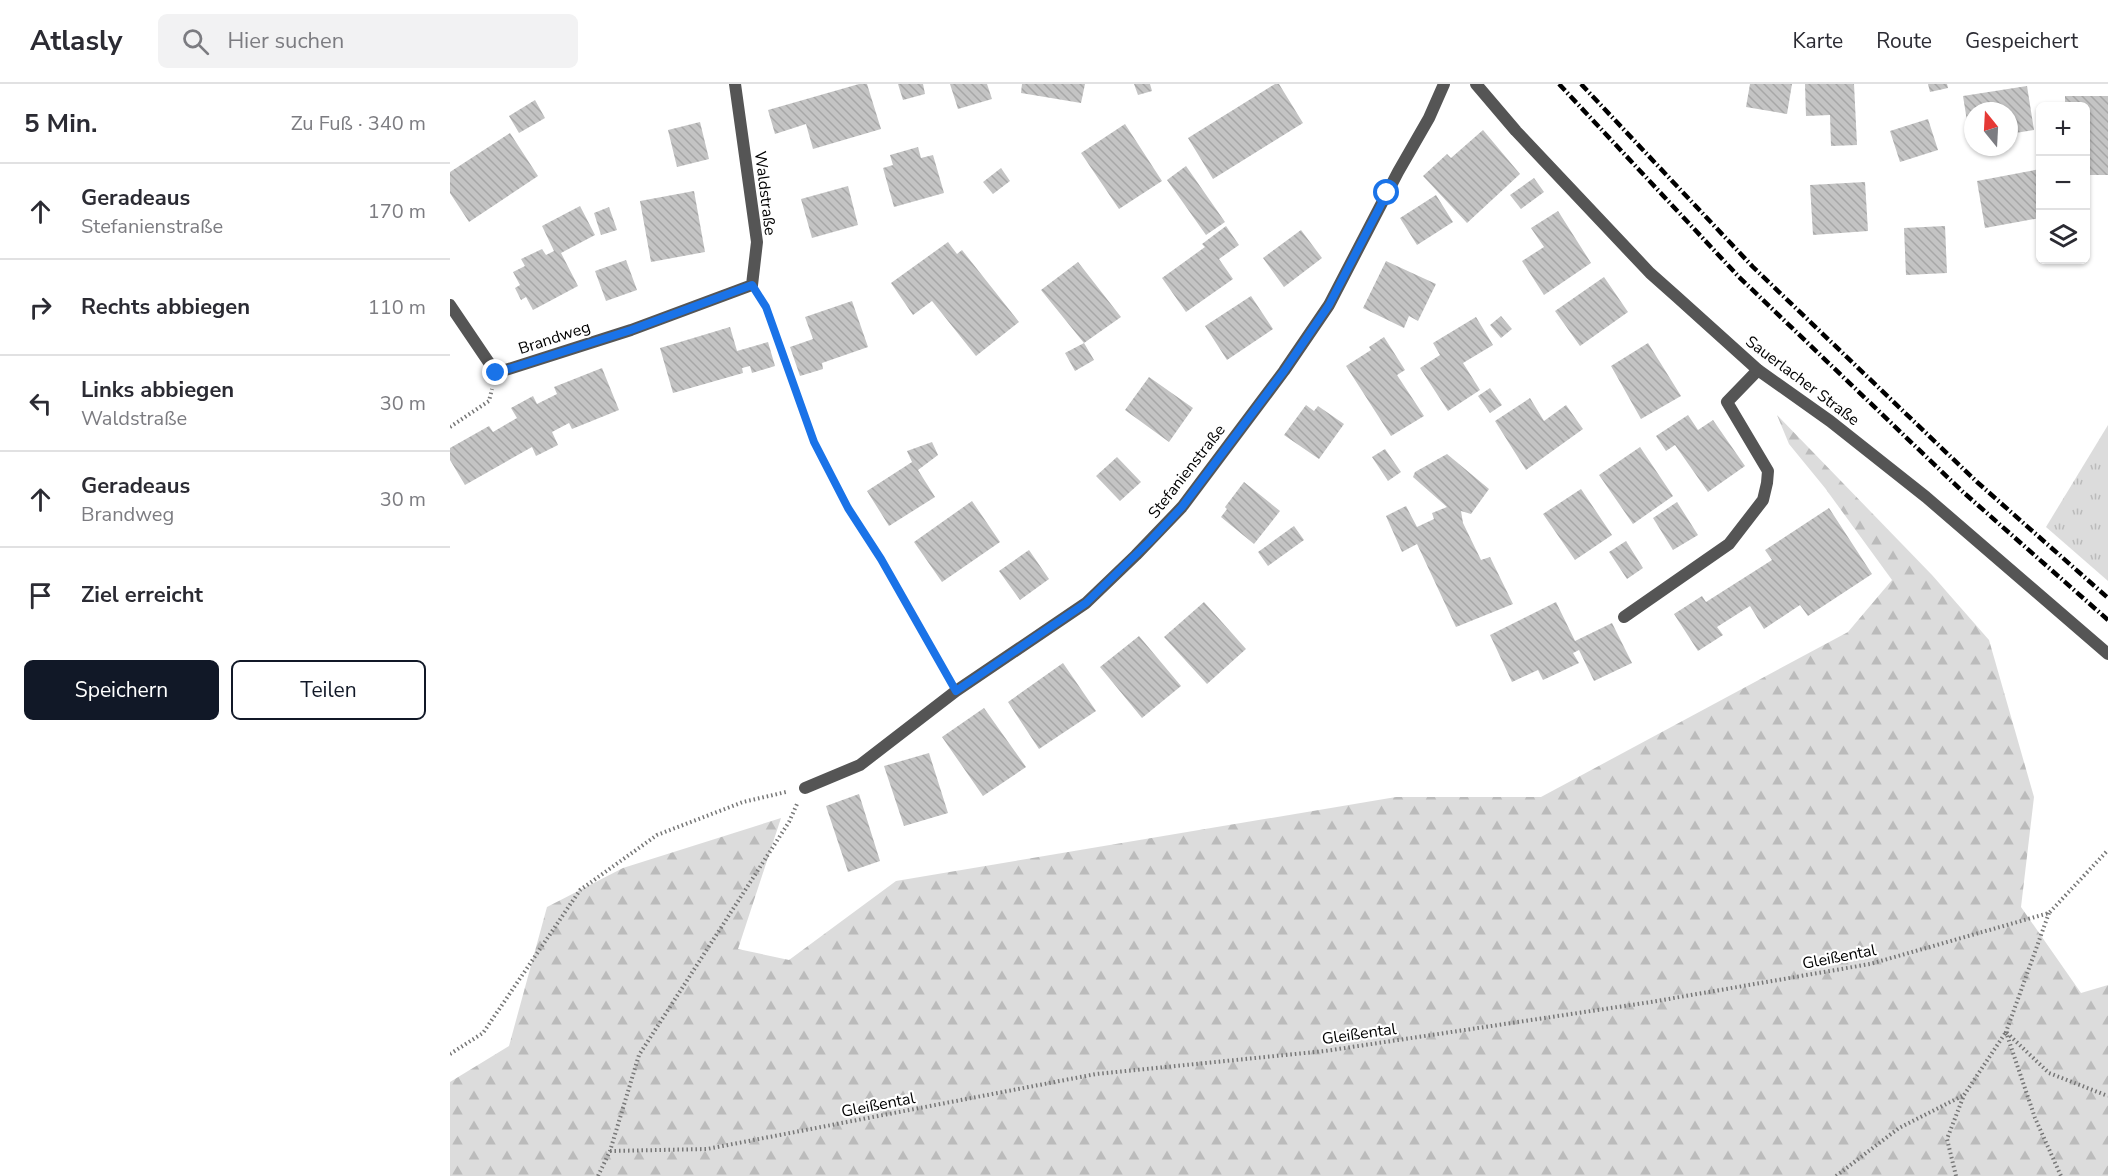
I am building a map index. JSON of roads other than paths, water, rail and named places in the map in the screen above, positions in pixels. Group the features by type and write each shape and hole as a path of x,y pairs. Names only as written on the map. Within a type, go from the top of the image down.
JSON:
{"street":[{"name":"Waldstraße","path":"631,330 752,285 757,242 735,84"},
{"name":"Stefanienstraße","path":"805,788 860,765 956,691 1086,603 1182,507 1284,371 1329,305 1398,172 1429,118 1444,84"},
{"name":"Sauerlacher Straße","path":"1476,84 1516,131 1650,273 1758,370 1830,421 1926,497 2108,654"},
{"name":"Brandweg","path":"450,305 496,373 631,330"},
{"path":"1624,617 1729,544 1763,500 1768,471 1727,402 1758,370"}],"railway":[{"path":"1559,84 1739,277 1963,492 2108,620"},
{"path":"1581,84 1753,267 1977,482 2108,598"}]}
